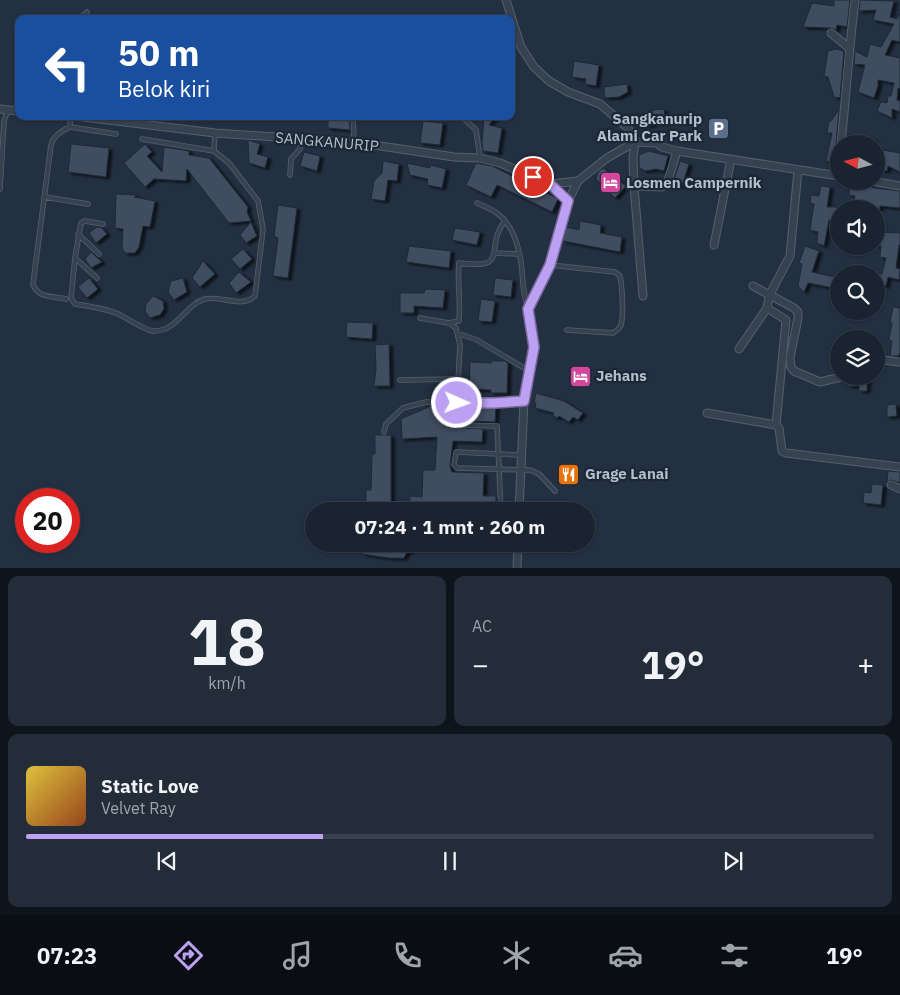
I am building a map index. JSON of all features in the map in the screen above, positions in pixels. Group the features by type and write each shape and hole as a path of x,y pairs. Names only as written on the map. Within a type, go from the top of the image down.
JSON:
{"street":[{"path":"506,0 511,15"},
{"path":"842,135 855,1"},
{"path":"515,28 521,47 534,67 549,81 568,92 600,104 628,128 635,142 633,158 634,186 643,296"},
{"path":"831,33 849,48"},
{"name":"SANGKANURIP","path":"128,120 215,133 354,142 454,157 480,158 550,184 568,201"},
{"path":"519,502 524,401 534,347 528,309 550,265 568,201 578,181 607,158 635,142 658,143 662,147 677,151 830,175"},
{"path":"634,186 662,187 667,184 677,151"},
{"path":"714,245 731,159"},
{"path":"739,349 767,308 769,296 790,256 798,170"},
{"path":"550,184 578,181"},
{"path":"885,183 900,186"},
{"path":"753,286 798,312 790,358 791,367 794,372 820,382 830,380"},
{"path":"767,308 786,320 776,425 779,428 782,451 900,467"},
{"path":"885,360 900,362"},
{"path":"707,412 776,425"},
{"path":"891,485 900,489"},
{"path":"517,568 518,552"}],"lane":[{"path":"84,15 87,12"},
{"path":"0,189 4,110"},
{"path":"70,127 71,120"},
{"path":"353,120 354,142"},
{"path":"465,120 476,130 480,158"},
{"path":"66,299 40,294 35,291 33,284 52,139 61,131 70,127 116,134"},
{"path":"214,151 215,133"},
{"path":"290,176 292,159 300,149 302,138"},
{"path":"103,224 85,221 81,223 75,258 72,302 116,313 145,329 154,331 165,329 173,324 198,302 205,299 220,298 244,303 256,296 263,229 258,201 229,164 214,151 142,139"},
{"path":"45,197 88,204"},
{"path":"477,203 497,213 509,226 513,234 522,268 523,296 528,309"},
{"path":"420,318 449,323 459,321 459,263 488,264 494,258 497,236 504,222"},
{"path":"78,234 99,254"},
{"path":"495,253 518,254"},
{"path":"75,258 96,278"},
{"path":"550,265 615,272 620,276 622,287 622,324 618,330 612,333 567,330"},
{"path":"449,323 456,328 460,344 456,421 458,424 497,426 500,502"},
{"path":"457,334 477,340 529,371"},
{"path":"400,380 458,379"},
{"path":"384,432 386,424 404,408 426,402 495,403 524,401"},
{"path":"521,455 456,452 454,466 457,468 530,470 539,474 555,491"}],"building":[{"path":"834,0 850,0 847,27 837,25 836,30 831,28 803,27 812,3 834,6"},
{"path":"860,0 894,1 890,17 897,19 900,13 900,42 892,40 885,55 900,58 900,89 898,88 897,100 900,101 900,112 892,109 892,118 877,111 881,102 887,103 894,83 878,80 874,98 858,92 865,65 854,64 855,51 867,57 870,44 881,47 894,24 873,20 876,10 859,11"},
{"path":"836,49 844,51 840,98 834,97 828,77 824,76 828,51"},
{"path":"574,61 599,65 596,86 585,84 586,79 572,77"},
{"path":"627,84 628,92 619,97 605,98 604,87"},
{"path":"664,109 665,118 649,126 645,124 644,111"},
{"path":"839,110 837,135 827,133 829,121"},
{"path":"328,120 349,120 350,130 328,128"},
{"path":"484,120 493,120 489,125 502,128 498,153 483,151"},
{"path":"423,121 443,123 440,145 420,143"},
{"path":"248,140 260,144 257,154 268,157 265,168 249,163"},
{"path":"830,142 830,162 826,161"},
{"path":"71,144 109,148 106,177 68,172"},
{"path":"145,144 152,152 147,156 162,172 164,147 189,151 189,155 209,158 248,207 247,212 251,221 229,223 187,169 186,181 154,179 145,187 124,163"},
{"path":"885,150 900,153 900,172 888,166 887,171 885,171"},
{"path":"649,151 668,156 664,171 656,169 645,171 639,167 639,155"},
{"path":"304,152 320,156 317,171 300,166"},
{"path":"383,161 399,164 397,181 388,180 385,201 371,199 374,181 382,173"},
{"path":"680,161 689,164 682,186 673,183"},
{"path":"407,163 430,168 431,165 446,169 442,188 427,185 428,179 410,175"},
{"path":"476,163 492,166 557,198 552,212 497,185 491,197 466,185"},
{"name":"Losmen Campernik","path":"603,168 626,186 615,198 596,179 598,172"},
{"path":"821,186 830,187 827,207 830,207 830,220 824,246 817,243 818,232 810,230 814,204 810,203 811,195 819,196"},
{"path":"849,190 900,191 900,208 885,206 885,200 854,200 855,196 849,195"},
{"path":"116,194 137,195 134,197 155,201 150,227 143,226 139,247 135,253 125,253 122,248 123,229 115,228"},
{"path":"278,205 297,208 288,278 273,276 278,238 274,236"},
{"path":"580,221 601,225 600,233 622,237 620,252 563,241 566,227 579,230"},
{"path":"251,222 257,236 246,243 240,235"},
{"path":"97,227 102,228 107,234 96,243 89,233"},
{"path":"455,228 480,232 477,245 452,240"},
{"path":"885,232 900,233 896,268 900,269 899,280 888,277 885,286 886,258 880,257 880,255 885,255"},
{"path":"409,246 451,251 449,268 406,262"},
{"path":"805,246 819,251 812,272 830,276 830,287 808,283 804,292 798,286 802,264 799,263"},
{"path":"243,249 252,259 240,269 231,259"},
{"path":"91,252 102,262 91,268 85,259"},
{"path":"203,261 215,274 200,287 192,278"},
{"path":"239,272 251,282 236,293 229,283"},
{"path":"89,278 98,289 87,298 78,287"},
{"path":"183,278 187,292 174,300 168,292 171,281"},
{"path":"495,278 513,280 511,297 493,295"},
{"path":"425,289 445,290 443,308 414,306 414,313 400,313 400,293 424,293"},
{"path":"153,296 163,301 164,309 160,315 150,318 145,311 146,304"},
{"path":"481,299 495,301 492,322 478,321"},
{"path":"893,307 900,308 900,353 898,356 890,356 892,341 889,340 892,323 890,322"},
{"path":"347,322 373,323 372,339 346,337"},
{"path":"389,344 390,386 374,386 376,369 375,345"},
{"path":"491,361 505,361 508,363 507,393 491,393 491,390 469,389 470,362 491,363"},
{"path":"867,385 867,391 859,391 859,386 848,386"},
{"path":"536,393 564,401 583,413 578,420 573,417 569,422 559,416 558,418 553,416 554,413 535,408"},
{"path":"896,404 897,416 887,417 887,405"},
{"path":"431,406 448,406 448,427 483,429 482,442 453,441 450,466 452,472 484,473 483,496 496,496 496,502 410,502 410,496 422,497 423,470 435,470 437,437 402,439 401,419"},
{"path":"496,406 495,422 470,421 470,407"},
{"path":"375,435 391,435 391,502 366,502 366,490 371,490 372,454 375,454"},
{"path":"888,471 900,472 900,483 891,480 887,482"},
{"path":"872,484 883,485 881,505 863,503 864,492 871,493"},
{"path":"362,552 407,552 404,558 362,554"}],"place":[{"name":"Sangkanurip Alami Car Park","path":"718,128"},
{"name":"Losmen Campernik","path":"610,183"},
{"name":"Jehans","path":"580,376"},
{"name":"Grage Lanai","path":"569,474"}],"route":[{"path":"457,403 479,404 524,401 534,347 528,309 550,265 568,201 550,184 533,177"}]}
